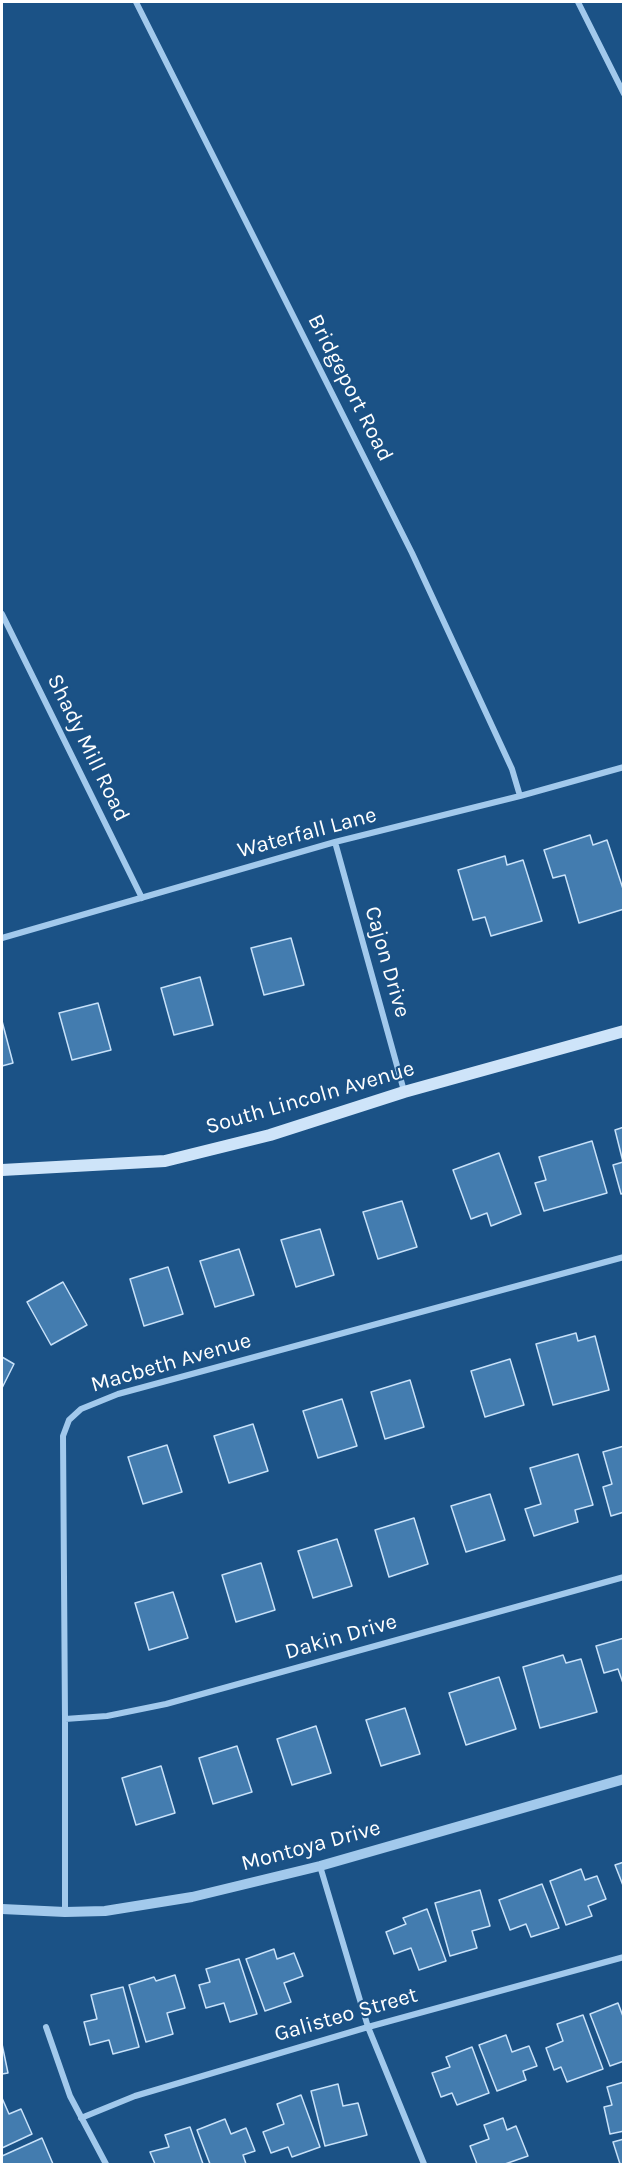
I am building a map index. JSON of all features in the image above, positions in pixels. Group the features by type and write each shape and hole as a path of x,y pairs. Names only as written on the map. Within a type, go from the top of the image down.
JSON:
{"main road":[{"name":"South Lincoln Avenue","path":"2,1170 165,1161 270,1135 405,1092 624,1031"}],"street":[{"name":"Bridgeport Road","path":"136,2 412,553 512,769 520,796"},
{"path":"578,2 624,94"},
{"name":"Shady Mill Road","path":"2,614 142,898"},
{"name":"Waterfall Lane","path":"2,938 335,842 520,796 624,767"},
{"name":"Cajon Drive","path":"335,842 405,1092"},
{"name":"Macbeth Avenue","path":"65,1912 66,1719 63,1436 69,1420 81,1409 118,1394 624,1257"},
{"name":"Dakin Drive","path":"66,1719 107,1716 166,1704 624,1576"},
{"name":"Montoya Drive","path":"2,1909 105,1911 192,1897 320,1866 624,1779"},
{"path":"320,1866 368,2027 424,2164"},
{"name":"Galisteo Street","path":"81,2118 135,2096 368,2027 624,1957"},
{"path":"46,2027 70,2096 105,2164"}],"building":[{"path":"590,835 593,845 607,840 624,892 624,909 579,923 565,875 553,878 544,850"},
{"path":"505,856 507,865 523,860 542,921 491,936 485,917 473,920 458,870"},
{"path":"291,938 304,985 264,995 251,948"},
{"path":"200,977 213,1025 174,1035 161,988"},
{"path":"98,1003 111,1050 72,1060 59,1013"},
{"path":"2,1021 13,1063 2,1066"},
{"path":"624,1127 624,1193 621,1194 613,1165 623,1162 615,1130"},
{"path":"592,1141 607,1193 544,1211 535,1183 546,1180 539,1157"},
{"path":"499,1153 521,1214 491,1226 487,1213 471,1219 453,1170"},
{"path":"402,1201 417,1247 378,1259 363,1212"},
{"path":"320,1229 334,1275 296,1287 281,1240"},
{"path":"239,1249 254,1295 215,1307 200,1261"},
{"path":"168,1267 183,1314 144,1326 130,1279"},
{"path":"63,1282 87,1325 51,1345 27,1302"},
{"path":"576,1333 578,1341 595,1336 609,1390 553,1405 536,1344"},
{"path":"2,1357 14,1364 2,1388"},
{"path":"510,1359 524,1405 485,1417 471,1371"},
{"path":"410,1380 424,1427 385,1439 371,1392"},
{"path":"342,1399 357,1446 318,1458 303,1411"},
{"path":"253,1424 268,1471 229,1483 214,1436"},
{"path":"167,1445 182,1492 143,1504 128,1457"},
{"path":"624,1446 624,1512 611,1516 603,1487 612,1484 603,1452"},
{"path":"578,1454 593,1505 575,1510 578,1522 534,1536 525,1509 541,1504 530,1468"},
{"path":"490,1494 505,1540 466,1552 451,1506"},
{"path":"414,1518 428,1564 389,1577 375,1530"},
{"path":"337,1539 352,1586 313,1598 298,1551"},
{"path":"261,1563 275,1610 236,1622 222,1575"},
{"path":"173,1592 188,1638 149,1650 135,1603"},
{"path":"624,1638 624,1686 618,1669 604,1673 596,1646"},
{"path":"563,1655 566,1663 581,1659 597,1712 540,1728 523,1667"},
{"path":"499,1677 516,1729 466,1745 449,1693"},
{"path":"405,1708 420,1754 381,1766 366,1720"},
{"path":"316,1726 331,1773 292,1785 277,1739"},
{"path":"237,1746 252,1792 213,1804 199,1758"},
{"path":"161,1766 175,1813 136,1825 122,1778"},
{"path":"624,1862 624,1888 615,1865"},
{"path":"581,1869 585,1880 597,1876 606,1899 588,1906 592,1916 566,1925 550,1881"},
{"path":"542,1884 559,1928 531,1937 526,1924 510,1930 499,1900"},
{"path":"480,1890 490,1926 472,1931 477,1948 450,1956 435,1903"},
{"path":"427,1909 446,1961 419,1970 411,1948 394,1954 386,1932 406,1924 403,1918"},
{"path":"274,1949 277,1959 294,1953 303,1976 284,1983 291,2002 265,2011 246,1959"},
{"path":"239,1959 257,2014 230,2022 224,2003 206,2008 199,1985 210,1982 206,1969"},
{"path":"175,1975 185,2008 167,2013 173,2034 146,2042 129,1985 154,1977 156,1981"},
{"path":"123,1987 139,2047 113,2054 109,2040 90,2045 84,2022 97,2019 91,1995"},
{"path":"618,2003 624,2019 624,2061 610,2066 590,2014"},
{"path":"583,2015 603,2069 567,2082 561,2067 554,2070 546,2048 563,2041 557,2024"},
{"path":"506,2035 512,2052 529,2046 537,2066 523,2071 526,2080 497,2091 479,2045"},
{"path":"2,2044 8,2073 2,2074"},
{"path":"472,2047 489,2093 457,2105 452,2093 441,2097 432,2073 450,2067 446,2057"},
{"path":"624,2082 624,2131 610,2134 604,2107 612,2105 607,2087"},
{"path":"338,2084 343,2106 358,2103 367,2135 325,2146 311,2091"},
{"path":"301,2095 320,2147 292,2157 288,2147 271,2153 263,2132 284,2124 277,2104"},
{"path":"2,2098 9,2114 21,2109 32,2134 2,2148"},
{"path":"503,2118 507,2130 516,2126 528,2156 505,2164 477,2164 470,2146 489,2139 484,2125"},
{"path":"225,2119 231,2134 246,2128 255,2151 243,2155 246,2164 210,2164 197,2130"},
{"path":"190,2127 203,2164 155,2164 150,2152 169,2147 165,2135"},
{"path":"42,2138 53,2164 2,2164 2,2156"},
{"path":"624,2139 624,2164 620,2164 613,2142"}]}
